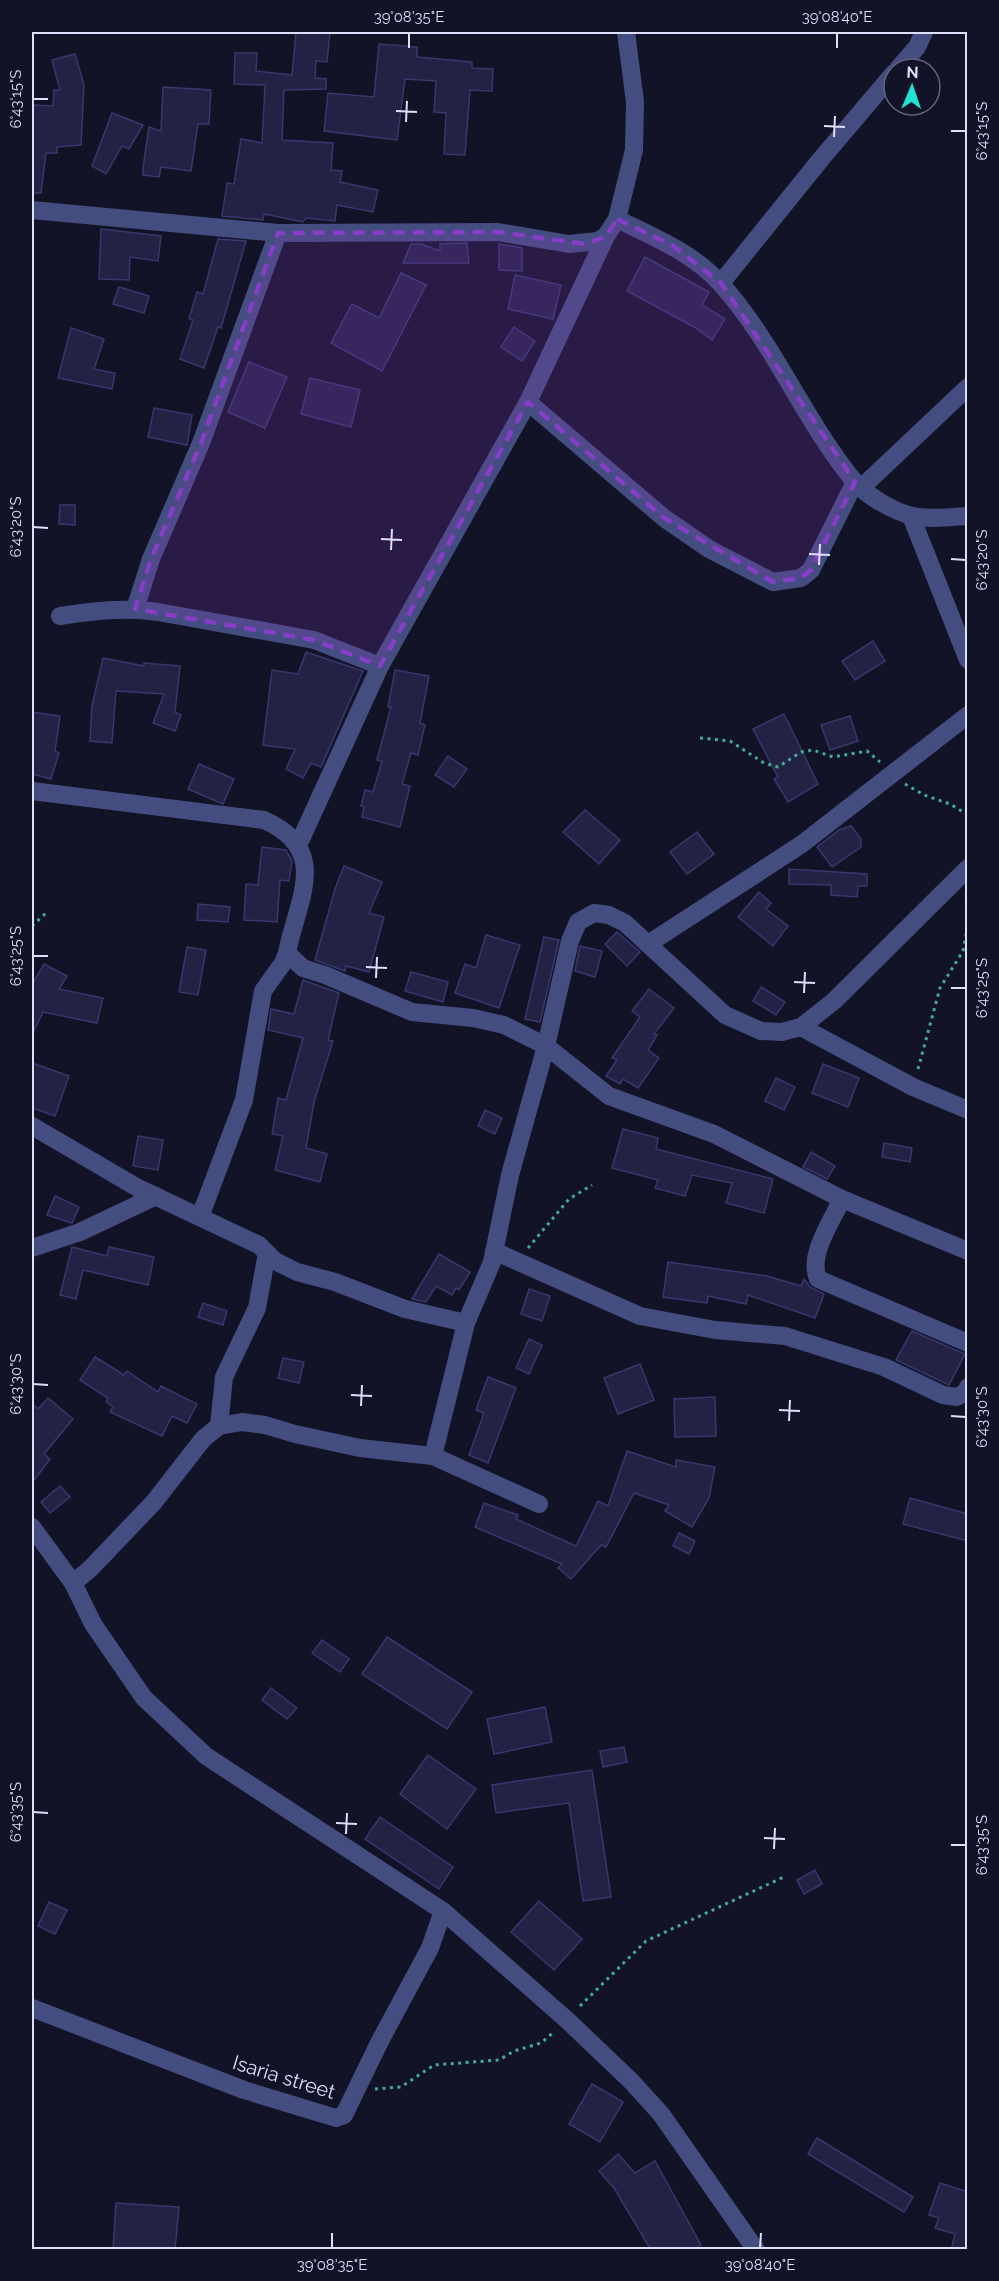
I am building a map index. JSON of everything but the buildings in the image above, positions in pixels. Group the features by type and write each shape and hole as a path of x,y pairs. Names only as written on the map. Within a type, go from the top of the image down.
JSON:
{"street":[{"path":"293,838 301,839 380,666 528,402 606,236 617,219 634,150 635,102 626,32"},
{"path":"908,57 924,32"},
{"path":"721,283 882,87"},
{"path":"32,210 278,233 498,232 546,241 586,244 606,236"},
{"path":"617,219 672,245 695,260 721,283 746,315 858,485 888,506 911,516 939,518 968,516"},
{"path":"135,609 151,559 201,442 278,233"},
{"path":"528,402 664,518 745,570 772,582 801,578 811,570 858,485 968,387"},
{"path":"911,516 968,660"},
{"path":"60,616 97,610 135,609 314,640 380,666"},
{"path":"648,944 802,844 968,715"},
{"path":"32,791 264,820 280,827 293,838 302,852 306,868 306,885 287,953 283,963 263,991 244,1100 200,1217"},
{"path":"433,1456 466,1323 494,1251 510,1175 546,1046 570,941 578,922 594,913 609,915 625,923 672,970 725,1015 760,1031 782,1032 801,1027 834,1001 968,868"},
{"path":"287,953 303,968 412,1012 473,1018 504,1025 546,1046 609,1096 714,1134 842,1199 968,1251"},
{"path":"801,1027 913,1087 968,1110"},
{"path":"32,1126 156,1196 259,1245 275,1261 297,1272 335,1282 405,1309 466,1323"},
{"path":"32,1248 80,1232 156,1196"},
{"path":"842,1199 817,1255 815,1270 819,1279 968,1342"},
{"path":"494,1251 640,1316 715,1330 785,1336 884,1366 943,1395 957,1397 966,1392 968,1387"},
{"path":"219,1426 225,1377 257,1308 267,1253"},
{"path":"73,1583 90,1569 154,1502 203,1439 219,1426 242,1422 265,1425 360,1448 433,1456 539,1504"},
{"path":"32,1527 73,1583 93,1624 144,1698 206,1756 443,1911 567,2020 631,2081 661,2114 756,2250"},
{"name":"Isaria street","path":"32,2008 244,2090 328,2117 344,2115 430,1948 443,1911"}],"path":[{"path":"699,738 730,741 764,763 778,767 801,752 813,750 833,757 867,751 910,789 950,804 968,815"},
{"path":"32,926 46,912"},
{"path":"913,1087 940,988 963,951 968,925"},
{"path":"516,1261 569,1199 592,1185"},
{"path":"356,2090 401,2087 434,2065 500,2060 514,2051 541,2043 646,1941 786,1876"}],"highlighted area":[{"path":"617,219 672,245 721,283 855,482 811,570 801,578 773,582 664,518 528,402 380,666 314,640 135,609 151,559 201,443 278,233 498,232 586,244 606,236"}]}
